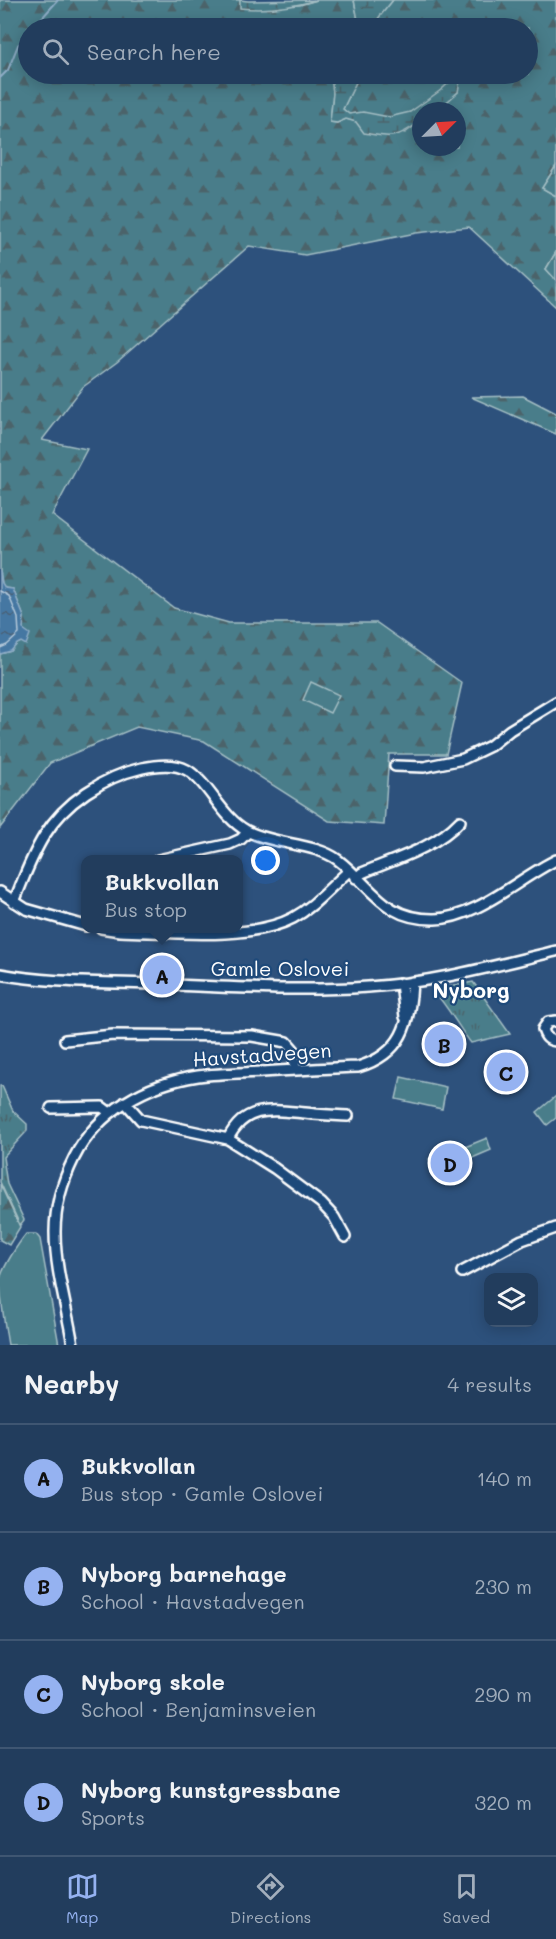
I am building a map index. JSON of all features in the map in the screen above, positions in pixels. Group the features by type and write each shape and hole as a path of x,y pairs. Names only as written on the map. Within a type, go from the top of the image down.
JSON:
{"street":[{"path":"395,766 424,767 463,759 490,746 510,730 556,702"},
{"path":"14,902 44,837 57,820 87,792 134,770 167,766 177,766 186,770 200,782 236,824 249,832 329,854 340,861 370,893 397,912 412,917 436,919 466,911 556,860"},
{"path":"243,932 276,926 313,905 353,874 362,873 436,841 451,831 460,821"},
{"path":"180,855 230,844 249,832"},
{"path":"0,892 37,913 81,925"},
{"name":"Gamle Oslovei","path":"0,974 56,980 194,986 335,988 412,982 460,974 556,951"},
{"name":"Havstadvegen","path":"73,1345 55,1234 58,1202 66,1174 78,1150 92,1130 125,1102 146,1090 172,1081 200,1076 358,1066 373,1062 383,1057 398,1042 410,1008 412,982"},
{"path":"401,983 406,1024"},
{"path":"556,1021 548,1022 543,1029 549,1040 556,1041"},
{"path":"65,1040 113,1035 252,1036 287,1042 294,1050 295,1070"},
{"path":"125,1102 141,1120 228,1139 274,1168 321,1203 334,1217 345,1237"},
{"path":"51,1108 102,1107 110,1113"},
{"path":"228,1139 240,1121 265,1110 348,1116"},
{"path":"462,1272 522,1240 556,1228"}],"green space":[{"path":"0,0 240,0 241,8 300,5 317,0 354,0 358,18 18,18 18,84 332,84 330,122 337,123 346,119 405,133 412,128 412,156 466,156 466,102 446,102 458,92 455,84 538,84 538,18 378,18 393,0 556,0 556,166 542,188 556,196 556,252 546,269 556,280 556,307 469,227 416,233 305,255 249,246 117,362 83,387 42,440 87,449 52,515 174,608 229,623 377,623 462,683 446,754 389,754 384,825 329,821 204,741 137,727 50,763 0,828 0,654 11,651 21,642 24,617 13,589 5,588 0,571"},
{"path":"240,0 317,0 260,9 240,8"},
{"path":"354,0 393,0 378,18 358,18"},
{"path":"332,84 355,84 343,109 349,114 363,112 389,117 412,111 412,127 394,136 364,133 356,122 346,119 337,123 330,122"},
{"path":"355,84 448,84 427,102 412,102 412,111 396,117 365,113 349,114 343,109"},
{"path":"448,84 459,84 458,92 447,102 424,102"},
{"path":"556,166 556,196 542,188"},
{"path":"556,252 556,280 546,269"},
{"path":"523,396 556,413 556,434 471,397"},
{"path":"311,682 339,695 330,713 303,700"},
{"path":"473,982 510,1034 471,1043 433,990"},
{"path":"401,1077 446,1087 442,1109 396,1099"},
{"path":"0,1086 13,1111 27,1124 27,1131 3,1157 7,1184 24,1220 20,1225 0,1182"},
{"path":"556,1096 556,1118 547,1125 537,1112"},
{"path":"487,1138 491,1150 470,1159 465,1147"},
{"path":"462,1146 470,1165 436,1178 429,1159"},
{"path":"0,1184 20,1227 9,1245 0,1240"},
{"path":"26,1234 36,1234 40,1239 59,1345 8,1345 0,1279 7,1262"}],"water":[{"path":"0,571 5,588 13,589 24,617 23,629 30,634 26,645 21,642 11,651 0,654"}],"waterway":[{"path":"42,18 58,0"},
{"path":"0,78 8,70 18,45"}],"place":[{"name":"Bukkvollan","path":"162,975"},
{"name":"Nyborg barnehage","path":"444,1044"},
{"name":"Nyborg skole","path":"506,1072"},
{"name":"Nyborg kunstgressbane","path":"450,1163"}],"district":[{"name":"Nyborg","path":"471,991"}]}
